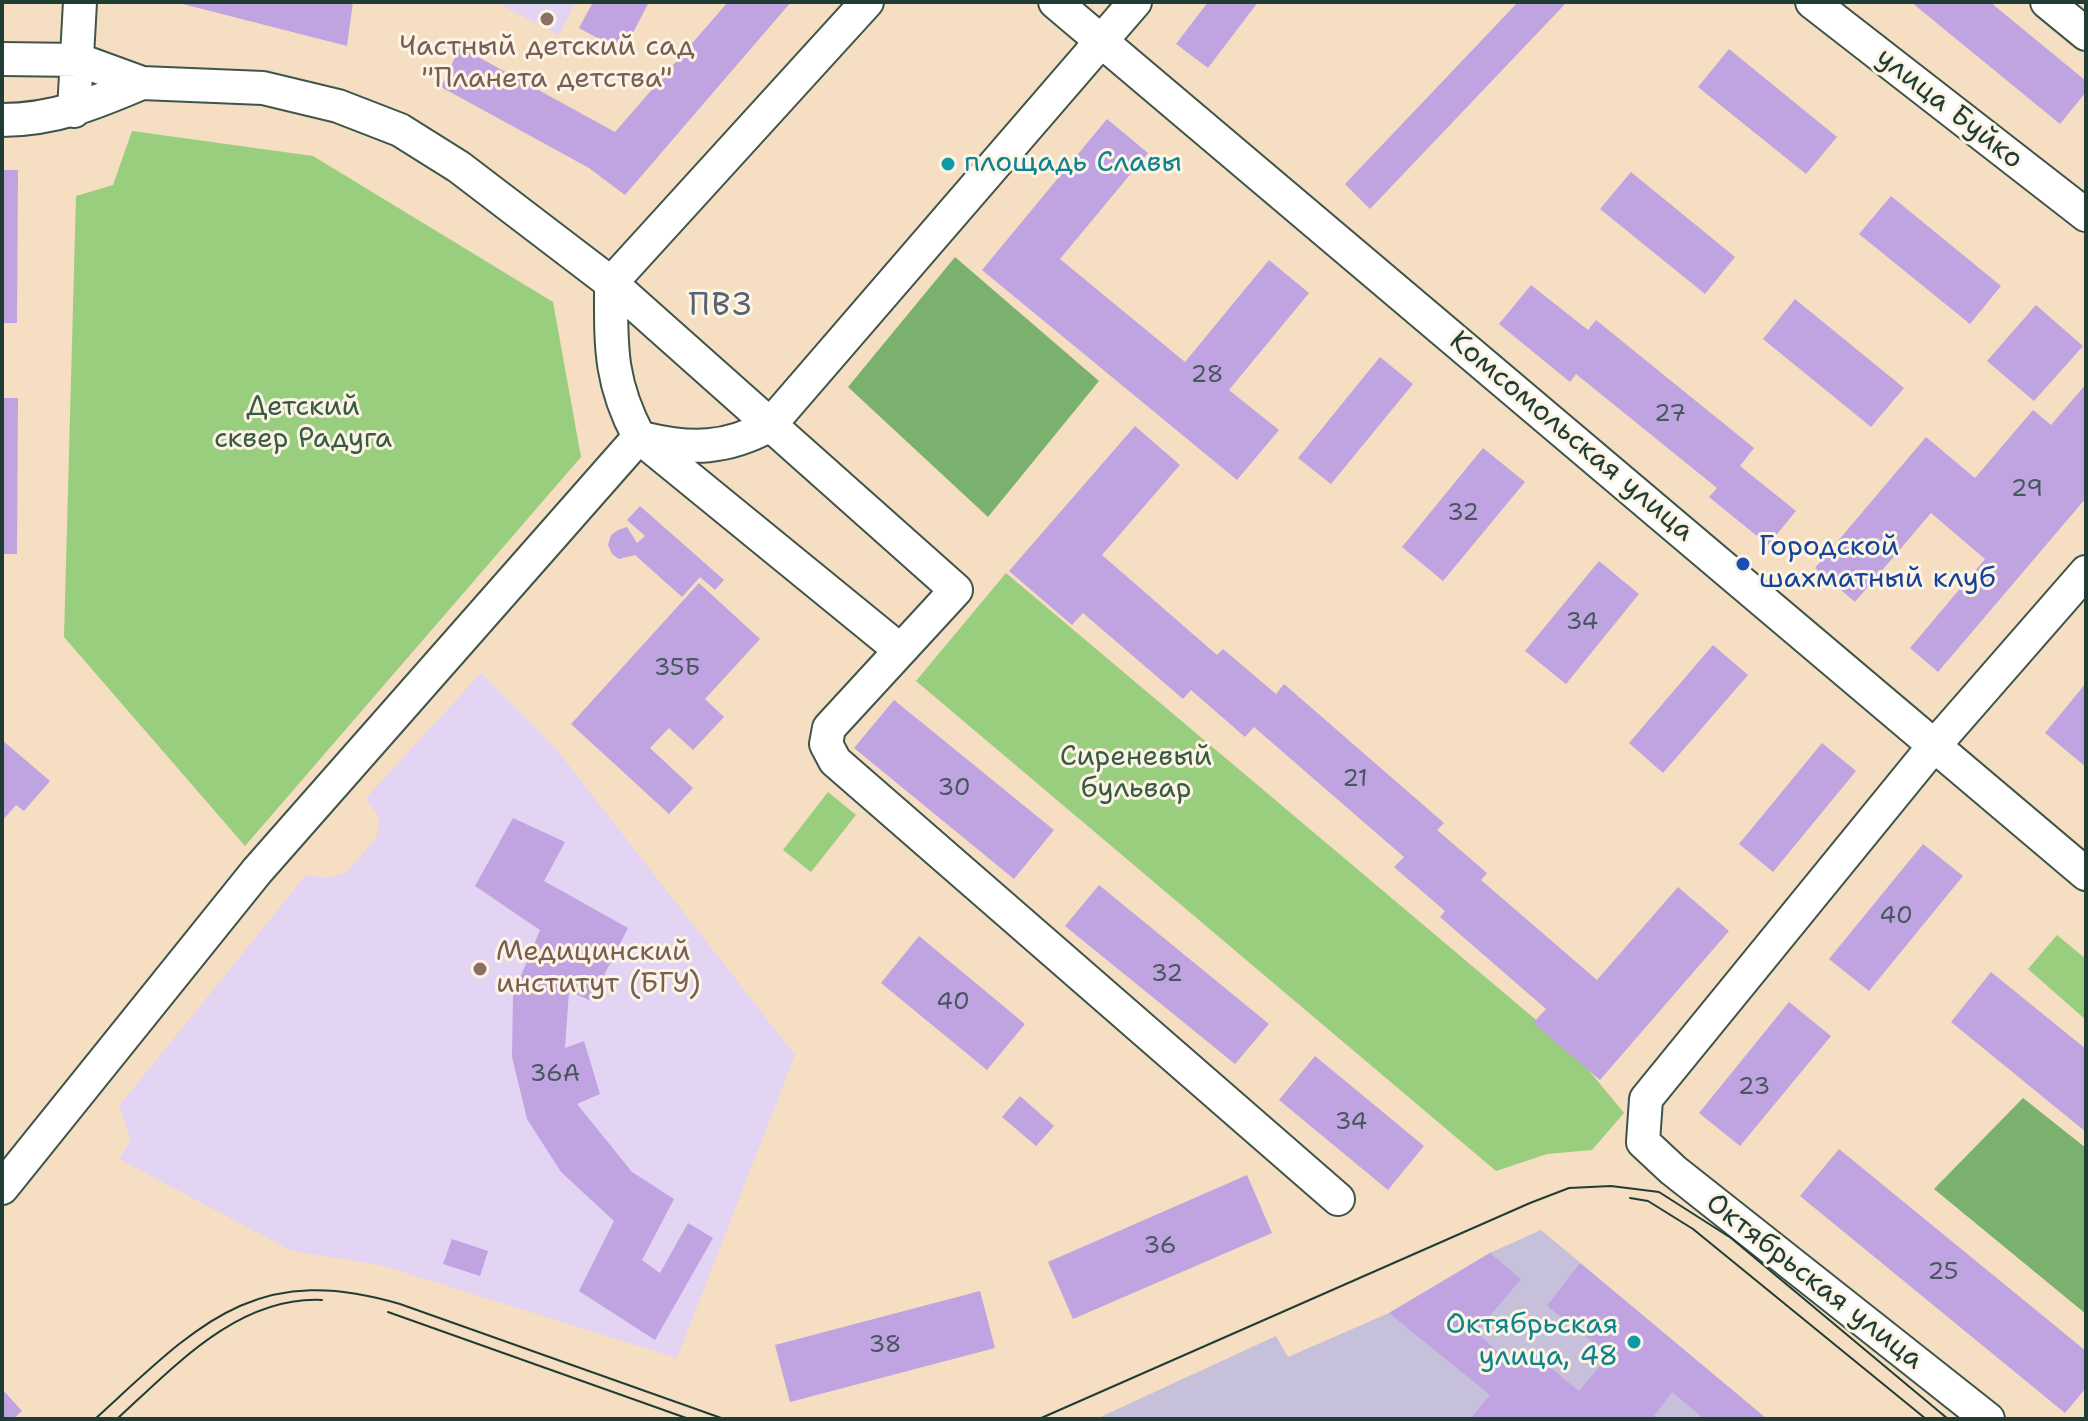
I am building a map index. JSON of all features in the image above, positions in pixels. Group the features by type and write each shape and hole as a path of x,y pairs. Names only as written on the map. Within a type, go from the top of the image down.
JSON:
{"street":[{"path":"74,111 80,2"},
{"path":"867,2 611,283 611,359 621,404 639,437 900,650"},
{"name":"Комсомольская улица","path":"1055,2 1936,743 2086,874"},
{"path":"639,437 678,446 718,447 742,441 769,426 1135,2"},
{"name":"улица Буйко","path":"1812,2 2086,215"},
{"path":"2047,2 2086,34"},
{"path":"2,59 79,60 142,83 263,88 338,106 400,130 459,167 611,283 956,590 829,728 826,744 835,761 1338,1199"},
{"path":"2,120 33,120 74,111 142,83"},
{"path":"2,1188 257,871 639,437"},
{"path":"1936,743 2086,572"},
{"name":"Октябрьская улица","path":"1936,743 1646,1099 1643,1142 1673,1170 1988,1419"}],"shaded area":[{"name":"Частный детский сад \"Планета детства\"","path":"495,2 576,2 559,35"},
{"name":"Медицинский институт (БГУ)","path":"481,673 553,745 795,1055 677,1358 380,1265 292,1251 119,1159 131,1139 119,1106 306,875 327,878 347,872 376,838 380,819 366,798"},
{"path":"1541,1230 1767,1419 1096,1419 1276,1336 1288,1357 1389,1313 1490,1253"}],"green space":[{"name":"Детский сквер Радуга","path":"132,131 313,156 553,302 581,457 245,846 64,637 76,196 113,185"},
{"path":"955,257 1099,381 988,517 848,387"},
{"name":"Сиреневый бульвар","path":"1006,573 1573,1051 1624,1113 1592,1150 1547,1154 1496,1171 916,681"},
{"path":"828,792 856,815 811,872 783,850"},
{"path":"2057,935 2086,959 2086,1020 2028,969"},
{"path":"2023,1098 2086,1148 2086,1314 1934,1189"}],"building":[{"path":"175,2 353,2 347,46"},
{"path":"593,2 649,2 623,52 579,28"},
{"path":"728,2 791,2 625,195 589,168 441,87 460,47 615,132"},
{"path":"1208,2 1258,2 1208,68 1176,44"},
{"path":"1518,2 1567,2 1370,209 1345,184"},
{"path":"1911,2 1990,2 2086,81 2086,92 2060,124"},
{"path":"1729,49 1837,137 1806,174 1698,87"},
{"path":"1107,119 1148,153 1060,259 1185,362 1269,260 1309,293 1229,390 1279,430 1237,480 982,270"},
{"path":"2,170 18,170 17,323 2,323"},
{"path":"1631,172 1735,257 1705,294 1600,209"},
{"path":"1891,196 2001,286 1970,324 1859,234"},
{"path":"1531,285 1588,330 1596,320 1754,448 1740,466 1796,511 1768,545 1709,497 1717,488 1576,374 1570,382 1499,324"},
{"path":"1795,299 1904,388 1871,427 1763,339"},
{"path":"2036,305 2083,346 2034,401 1987,361"},
{"path":"1380,357 1413,384 1331,484 1298,458"},
{"path":"2086,384 2086,498 1938,672 1910,648 1985,559 1931,513 1855,602 1815,568 1926,437 1975,478 2033,410 2051,425"},
{"path":"2,398 18,398 17,554 2,554"},
{"path":"1135,426 1180,465 1102,555 1217,655 1223,649 1276,694 1284,684 1444,823 1437,830 1487,873 1481,880 1597,980 1678,887 1729,931 1600,1080 1533,1023 1546,1009 1440,917 1445,911 1394,867 1404,857 1254,727 1245,737 1191,690 1183,699 1083,613 1072,625 1009,571"},
{"path":"1483,448 1525,482 1443,581 1402,547"},
{"path":"640,506 724,580 715,590 700,577 682,597 635,555 619,559 612,554 608,545 611,535 618,530 627,527 637,543 645,536 627,520"},
{"path":"1599,561 1639,594 1566,684 1525,651"},
{"path":"699,583 760,639 705,699 724,717 693,750 669,728 650,748 693,788 669,814 571,724"},
{"path":"1713,645 1748,675 1663,773 1629,743"},
{"path":"2086,683 2086,767 2045,733"},
{"path":"894,700 1054,830 1014,879 854,748"},
{"path":"2,740 50,781 24,811 16,805 2,821"},
{"path":"1822,743 1856,771 1773,872 1739,844"},
{"path":"513,818 565,842 544,881 628,928 591,1001 569,991 565,1048 584,1041 600,1094 577,1104 632,1172 674,1199 642,1260 660,1273 688,1223 713,1238 655,1340 579,1291 614,1221 561,1172 527,1119 512,1057 513,995 540,930 475,886"},
{"path":"1923,844 1963,876 1869,991 1829,959"},
{"path":"1099,885 1269,1024 1235,1064 1065,926"},
{"path":"919,936 1025,1024 987,1070 881,983"},
{"path":"1991,972 2086,1049 2086,1132 1951,1022"},
{"path":"1789,1002 1831,1036 1740,1146 1699,1113"},
{"path":"1315,1056 1424,1146 1388,1190 1279,1100"},
{"path":"1020,1096 1054,1126 1036,1146 1002,1117"},
{"path":"1839,1149 2086,1351 2086,1388 2065,1413 1800,1196"},
{"path":"1247,1175 1272,1233 1073,1319 1048,1262"},
{"path":"452,1239 488,1251 480,1276 443,1264"},
{"name":"Октябрьская улица, 48","path":"1490,1253 1521,1279 1476,1332 1516,1368 1531,1352 1579,1391 1609,1355 1547,1306 1580,1263 1767,1419 1704,1419 1672,1392 1654,1416 1658,1419 1470,1419 1490,1395 1389,1313"},
{"path":"980,1291 995,1348 790,1402 775,1345"},
{"path":"2,1389 22,1411 13,1419 2,1419"}],"tram line":[{"path":"1039,1419 1530,1203 1569,1188 1611,1186 1659,1192 1731,1238 1948,1419"},
{"path":"1630,1198 1648,1201 1693,1229 1926,1419"},
{"path":"95,1419 165,1356 230,1310 266,1297 305,1290 349,1293 400,1304 724,1419"},
{"path":"117,1419 185,1357 235,1322 291,1302 322,1300"},
{"path":"388,1312 689,1419"}],"place":[{"name":"Частный детский сад \"Планета детства\"","path":"547,19"},
{"name":"площадь Славы","path":"948,164"},
{"name":"Городской шахматный клуб","path":"1743,564"},
{"name":"Медицинский институт (БГУ)","path":"480,969"},
{"name":"Октябрьская улица, 48","path":"1634,1342"}],"district":[{"name":"ПВЗ","path":"721,307"}]}
